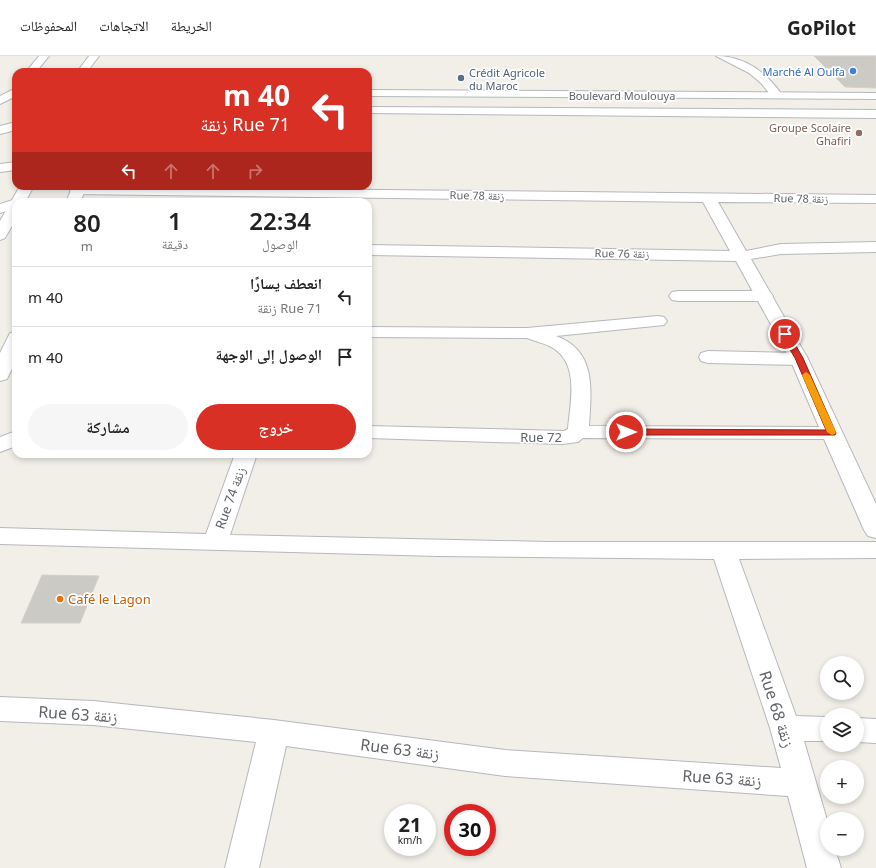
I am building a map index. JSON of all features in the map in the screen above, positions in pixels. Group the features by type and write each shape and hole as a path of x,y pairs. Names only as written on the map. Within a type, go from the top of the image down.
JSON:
{"street":[{"path":"34,68 44,56"},
{"path":"721,56 746,66 765,78 777,96"},
{"name":"Boulevard Moulouya","path":"372,93 876,96"},
{"path":"0,101 12,94"},
{"name":"Boulevard Moulouya","path":"372,110 876,114"},
{"path":"0,130 12,127"},
{"path":"0,168 12,166"},
{"name":"Rue 78 زنقة","path":"77,193 876,199"},
{"path":"708,197 799,358 876,530"},
{"path":"0,209 12,205"},
{"path":"0,235 12,213"},
{"name":"Rue 76 زنقة","path":"372,250 742,256 781,249 876,247"},
{"path":"678,296 764,296"},
{"path":"372,332 527,332 658,321"},
{"path":"527,332 562,345 574,355 581,373 578,432"},
{"path":"0,374 12,346"},
{"path":"708,357 799,358"},
{"name":"Rue 72","path":"372,432 562,438 570,437 578,432 832,433"},
{"path":"0,446 12,439"},
{"name":"Rue 74 زنقة","path":"214,542 245,458"},
{"path":"0,536 724,553 876,550"},
{"name":"Rue 68 زنقة","path":"724,553 785,728 824,868"},
{"name":"Rue 63 زنقة","path":"0,709 93,713 274,732 505,763 800,784"},
{"path":"785,728 820,729"},
{"path":"864,730 876,731"},
{"path":"242,868 274,732"}],"building":[{"name":"Marché Al Oulfa","path":"814,56 876,56 876,88 845,87"},
{"name":"Café le Lagon","path":"42,575 99,576 80,623 21,623"}],"slow traffic":[{"path":"806,375 832,432"}],"place":[{"name":"Marché Al Oulfa","path":"853,71"},
{"name":"Crédit Agricole du Maroc","path":"461,78"},
{"name":"Groupe Scolaire Ghafiri","path":"859,133"},
{"name":"Café le Lagon","path":"60,599"}],"route":[{"path":"626,432 832,433 799,358 785,334"}]}
